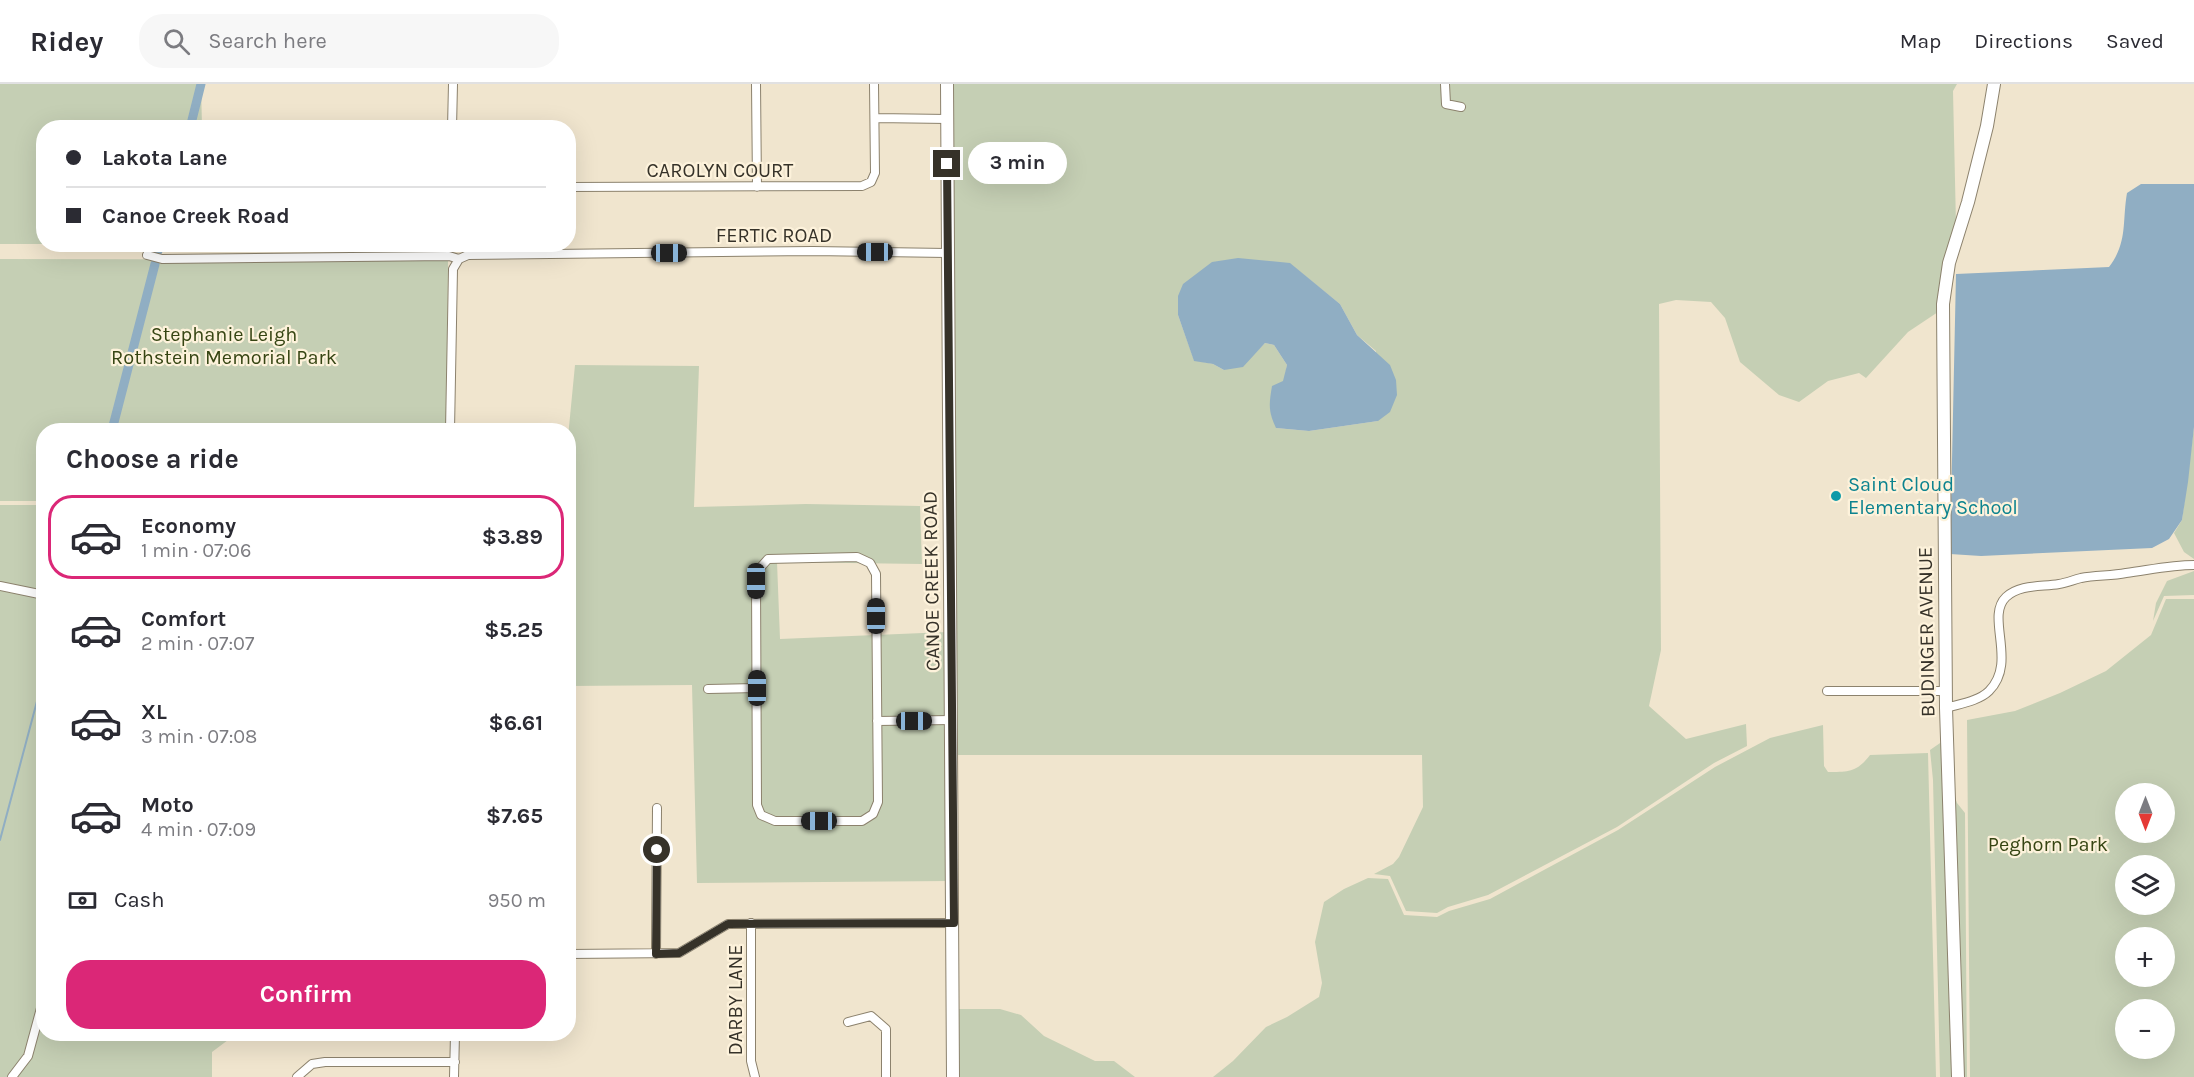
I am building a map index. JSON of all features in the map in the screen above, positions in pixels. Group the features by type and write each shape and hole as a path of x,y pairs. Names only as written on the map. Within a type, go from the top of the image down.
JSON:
{"street":[{"path":"452,120 453,84"},
{"path":"756,84 757,187"},
{"path":"874,84 875,118 948,119"},
{"name":"CANOE CREEK ROAD","path":"947,84 954,923 953,1077"},
{"path":"1445,84 1446,104 1461,106"},
{"name":"BUDINGER AVENUE","path":"1958,1077 1946,708 1942,304 1949,263 1968,202 1994,84"},
{"name":"CAROLYN COURT","path":"576,187 862,186 871,182 875,173 875,118"},
{"name":"FERTIC ROAD","path":"147,255 162,259 449,256 459,260 468,255 813,251 947,253"},
{"path":"450,423 453,269 459,260"},
{"path":"857,557 870,564 876,574 877,721 878,802 873,814 862,821 776,821 761,815 757,805 756,581 760,568 768,559 857,557"},
{"path":"1946,708 1977,698 1988,692 1994,684 2001,669 2002,655 1998,617 2005,598 2011,593 2032,586 2059,584 2082,578 2194,565"},
{"path":"0,586 36,593"},
{"path":"708,688 757,688"},
{"path":"1827,691 1946,691"},
{"path":"877,721 952,720"},
{"path":"656,954 657,808"},
{"name":"DARBY LANE","path":"751,923 751,1061 755,1077"},
{"path":"576,954 679,953 728,924 954,923"},
{"path":"848,1022 871,1016 886,1029 886,1077"},
{"path":"12,1077 28,1056 36,1026"},
{"path":"454,1077 455,1041"},
{"path":"297,1077 312,1064 325,1062 454,1062"}],"green space":[{"path":"0,84 201,84 202,120 36,120 36,244 0,244"},
{"path":"952,84 1957,84 1953,91 1956,225 1938,312 1908,332 1866,378 1859,373 1828,381 1799,402 1779,395 1740,362 1725,318 1711,302 1676,300 1659,304 1661,650 1649,706 1686,739 1746,724 1747,746 1714,763 1617,827 1488,895 1448,907 1437,913 1406,911 1390,876 1374,874 1393,864 1399,857 1423,807 1422,755 956,755","holes":["1289,263 1340,304 1357,335 1376,351 1378,421 1309,431 1276,428 1287,365 1274,345 1265,343 1255,353 1224,370 1213,364 1194,360 1178,315"]},
{"name":"Stephanie Leigh Rothstein Memorial Park","path":"0,259 448,260 447,423 36,423 36,501 0,501"},
{"path":"575,365 699,366 694,507 806,504 920,506 922,564 777,562 780,639 947,632 949,881 697,883 692,685 576,686 576,423 569,423"},
{"path":"2194,427 2194,559 2184,552 2174,533 2182,520"},
{"path":"0,505 36,505 36,1041 227,1041 212,1052 212,1077 0,1077"},
{"path":"2194,571 2194,595 2164,596 2153,621 2156,603 2167,581"},
{"name":"Peghorn Park","path":"2166,599 2194,599 2194,1077 1970,1077 1967,720 2015,711 2106,671 2151,635"},
{"path":"1823,725 1824,766 1828,772 1842,772 1857,768 1870,755 1928,753 1936,1077 1213,1077 1233,1061 1266,1027 1319,997 1322,983 1315,942 1324,902 1344,889 1368,878 1388,879 1404,915 1437,917 1449,911 1490,899 1618,830 1715,767 1770,738"},
{"path":"1943,741 1954,1077 1940,1077 1933,780 1930,750"},
{"path":"1954,794 1957,803 1965,813 1967,1077 1962,1077"},
{"path":"958,1009 1000,1009 1021,1015 1044,1036 1095,1061 1114,1061 1135,1077 958,1077"}],"water":[{"path":"2141,184 2194,184 2194,427 2182,520 2169,539 2152,548 1981,556 1950,554 1956,274 2109,267 2122,240 2127,193"},
{"path":"1238,258 1290,263 1340,304 1357,335 1390,365 1396,380 1397,395 1390,412 1378,421 1309,431 1276,428 1270,407 1272,386 1283,381 1287,365 1274,345 1265,343 1243,367 1224,370 1213,364 1194,361 1178,315 1178,296 1183,284 1212,262"}],"waterway":[{"path":"192,120 201,84"},
{"path":"114,423 155,264"},
{"path":"0,840 36,705"}],"place":[{"name":"Saint Cloud Elementary School","path":"1836,496"}],"route":[{"path":"657,850 656,954 679,953 728,924 954,923 947,164"}]}
